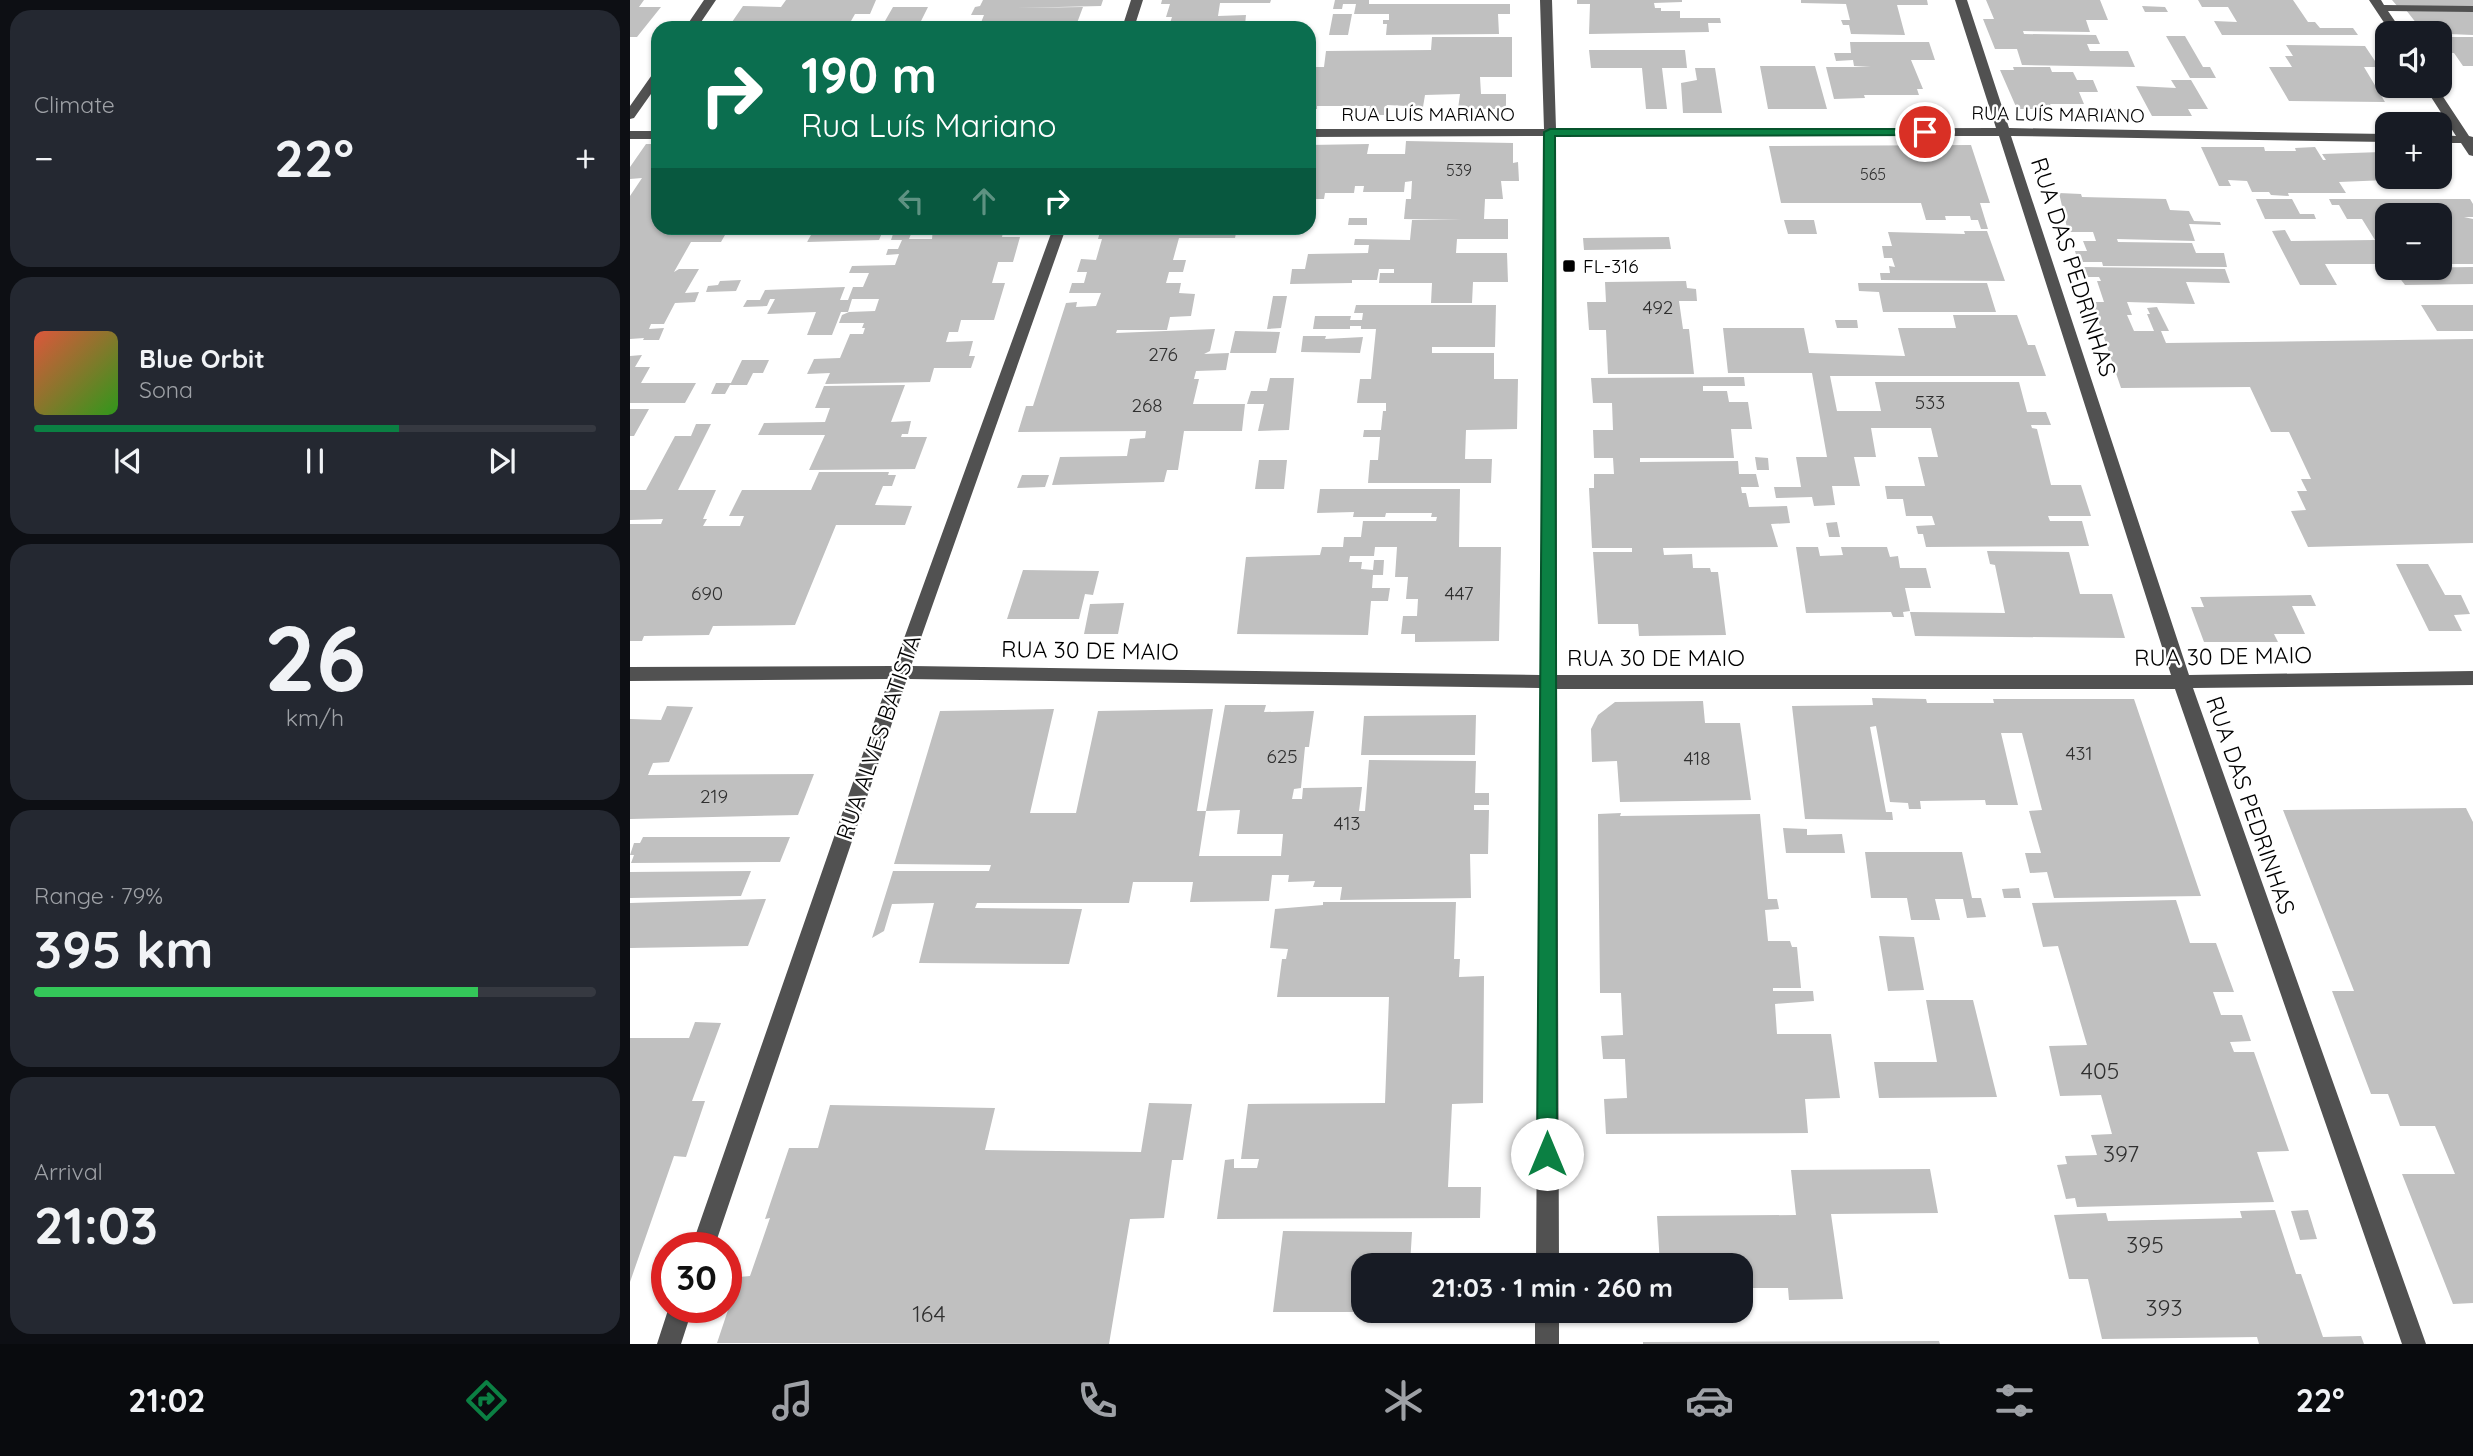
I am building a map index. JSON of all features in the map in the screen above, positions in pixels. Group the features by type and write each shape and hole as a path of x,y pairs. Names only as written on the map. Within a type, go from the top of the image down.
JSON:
{"street":[{"path":"696,21 710,0"},
{"path":"1130,21 1137,0"},
{"path":"1546,0 1550,132 1546,682 1547,1253"},
{"name":"RUA DAS PEDRINHAS","path":"1961,0 2182,682 2414,1344"},
{"path":"2378,4 2473,9"},
{"path":"2378,4 2389,21"},
{"path":"630,115 651,85"},
{"path":"2439,98 2469,140 2473,152"},
{"name":"RUA LUÍS MARIANO","path":"1316,133 2005,132 2375,138"},
{"path":"630,135 651,135"},
{"name":"RUA ALVES BATISTA","path":"708,1232 900,672 1056,235"},
{"name":"RUA 30 DE MAIO","path":"630,674 900,672 1546,682 2182,682 2473,678"},
{"path":"668,1344 675,1323"},
{"path":"1547,1323 1547,1344"}],"building":[{"path":"630,0 644,0 639,7 661,7 637,37 630,37"},
{"path":"786,0 876,0 870,14 855,14 851,21 733,21 743,6 781,7"},
{"path":"983,0 1103,0 1101,6 1011,8 1083,7 1078,21 982,21 984,15 971,15 975,7 980,6"},
{"path":"1162,0 1271,0 1270,3 1220,3 1218,16 1246,15 1245,21 1171,21 1172,17 1166,17 1170,4 1161,4"},
{"path":"1335,0 1369,0 1369,4 1510,4 1510,14 1498,14 1499,34 1386,35 1387,24 1383,24 1383,20 1389,20 1389,14 1354,14 1356,4 1343,4 1342,9 1333,9"},
{"path":"1577,0 1682,0 1654,3 1655,8 1661,8 1661,11 1680,11 1680,18 1720,18 1721,23 1708,23 1709,32 1589,34 1590,4 1577,4"},
{"path":"1801,0 1927,0 1928,5 1897,5 1905,35 1851,34 1849,25 1843,25 1841,20 1850,20 1846,4 1801,3"},
{"path":"1986,0 2100,0 2108,20 2086,20 2090,32 2023,31 2024,34 2096,35 2100,44 2087,44 2090,51 2128,51 2135,67 2022,65 2017,49 1995,49 1983,19 1994,19"},
{"path":"2198,0 2293,0 2308,22 2315,22 2320,28 2353,28 2358,35 2222,35 2214,21 2237,22 2228,7 2202,7"},
{"path":"2392,0 2473,0 2473,8 2398,7"},
{"path":"2142,6 2165,7 2168,12 2145,12"},
{"path":"893,7 928,7 921,21 885,21"},
{"path":"2406,10 2473,11 2473,35 2452,34 2452,21 2415,21"},
{"path":"1333,14 1352,14 1348,35 1329,35"},
{"path":"2166,36 2185,36 2203,67 2210,67 2216,78 2190,78"},
{"path":"1432,37 1512,37 1512,77 1480,77 1481,94 1506,94 1506,106 1497,109 1458,109 1460,94 1425,95 1422,113 1405,112 1406,106 1387,105 1386,115 1369,115 1370,106 1317,106 1316,109 1316,67 1324,67 1326,51 1431,50"},
{"path":"2452,37 2473,37 2473,66 2463,66 2454,53"},
{"path":"1850,42 1929,42 1935,60 1911,60 1923,89 1917,89 1919,95 1864,95 1865,98 1834,99 1826,67 1871,67 1854,66 1853,60 1836,61 1834,53 1851,53"},
{"path":"2286,45 2365,46 2375,61 2375,67 2364,67 2375,85 2375,98 2383,98 2385,102 2289,101 2269,67 2292,67 2285,56 2293,56"},
{"path":"1589,50 1685,50 1687,68 1662,68 1667,109 1646,109 1642,68 1591,68"},
{"path":"1760,66 1815,66 1827,109 1768,109"},
{"path":"2013,67 2050,67 2052,72 2073,72 2077,80 2093,80 2098,92 2079,92 2084,104 2050,104 2053,109 2017,109 2000,70 2014,70"},
{"path":"1695,68 1715,68 1722,113 1683,113 1681,83 1697,80"},
{"path":"2171,80 2191,80 2208,109 2188,109 2192,116 2152,116 2136,86 2176,88"},
{"path":"2106,109 2122,109 2126,116 2110,116"},
{"path":"1406,141 1513,143 1513,163 1518,162 1519,181 1501,181 1503,199 1485,199 1484,219 1508,219 1508,239 1457,239 1456,253 1507,253 1508,282 1473,282 1472,303 1431,303 1432,283 1379,283 1380,273 1394,273 1394,269 1379,269 1377,280 1290,284 1292,269 1305,269 1308,254 1368,253 1369,245 1354,245 1355,239 1410,240 1412,220 1462,220 1404,219 1406,199 1411,199 1412,181 1405,182 1404,192 1363,192 1364,186 1355,186 1354,193 1325,193 1324,199 1316,199 1316,145 1369,144 1367,154 1405,154"},
{"path":"646,144 651,144 651,235 725,235 721,242 691,242 674,272 679,269 699,269 685,293 699,292 695,302 675,303 664,324 651,324 649,329 664,328 659,340 630,339 630,196 642,178 630,179 630,167"},
{"path":"1971,145 1990,203 1980,203 1988,229 1981,229 1978,220 1971,220 1970,216 1945,216 1946,220 1926,220 1921,203 1781,203 1769,146"},
{"path":"2201,147 2264,147 2265,151 2296,151 2295,148 2315,147 2323,160 2326,160 2322,154 2375,152 2375,180 2339,182 2346,193 2271,195 2269,192 2252,192 2247,181 2228,180 2231,186 2219,186"},
{"path":"2059,193 2081,194 2082,197 2166,199 2170,210 2189,211 2194,221 2220,222 2221,225 2189,224 2195,241 2117,239 2118,242 2192,243 2196,253 2224,253 2227,267 2103,266 2102,262 2078,262 2075,251 2087,251 2083,241 2096,241 2093,232 2068,232"},
{"path":"2256,199 2292,199 2300,214 2314,214 2316,219 2265,219"},
{"path":"2329,199 2470,199 2473,204 2473,217 2464,217 2473,219 2473,264 2452,264 2452,203 2375,203 2375,240 2362,219 2347,219 2339,205 2332,205"},
{"path":"1349,218 1367,218 1367,225 1348,225"},
{"path":"1784,220 1814,220 1817,234 1788,234"},
{"path":"2285,230 2291,241 2375,240 2375,264 2325,264 2337,285 2300,285 2272,231"},
{"path":"1964,231 1987,231 2005,281 1881,280 1880,273 1890,273 1889,266 1895,267 1892,258 1884,258 1882,246 1892,246 1888,232 1965,234"},
{"path":"811,235 881,235 879,240 807,242"},
{"path":"893,235 911,235 909,239 932,239 932,235 1020,237 1013,262 998,262 992,283 1005,283 994,320 961,320 958,332 949,332 946,342 973,341 969,356 975,356 971,368 934,368 930,382 825,384 830,373 807,374 814,359 840,358 850,334 863,334 865,328 862,328 864,323 839,323 842,315 849,312 875,311 879,299 852,299 848,312 841,312 832,335 807,335 816,312 767,314 775,299 770,299 767,306 743,307 747,300 760,300 765,290 845,287 840,300 848,300 853,287 863,287 869,273 849,273 852,266 895,265 899,254 886,255 888,249 898,249 902,240 891,240"},
{"path":"1099,235 1236,235 1235,238 1179,238 1173,260 1186,260 1183,272 1169,272 1166,283 1181,283 1179,293 1195,294 1191,316 1170,317 1167,330 1117,330 1116,333 1215,329 1210,351 1204,354 1229,353 1226,370 1196,371 1194,379 1199,379 1193,404 1245,404 1242,431 1184,431 1178,470 1167,470 1164,482 1052,485 1060,457 1127,456 1130,439 1145,438 1146,431 1018,432 1026,406 1033,406 1066,303 1077,302 1076,307 1096,306 1101,293 1069,293 1072,283 1084,283 1087,272 1077,272 1081,259 1096,260 1102,239 1098,239"},
{"path":"1669,237 1671,249 1584,250 1583,238"},
{"path":"2084,267 2225,269 2230,283 2186,282 2195,304 2127,302 2132,315 2127,315 2134,331 2154,331 2147,308 2157,307 2169,331 2161,331 2166,343 2473,339 2473,543 2308,547 2291,511 2306,510 2297,491 2307,491 2301,479 2311,479 2289,432 2271,432 2250,387 2121,388 2092,302 2104,302 2097,281 2101,281 2099,277 2088,277"},
{"path":"2452,267 2473,267 2473,284 2405,285 2401,280 2452,280"},
{"path":"741,280 736,291 706,292 708,286 718,285 720,281"},
{"path":"1686,281 1687,288 1696,289 1697,301 1679,301 1683,329 1689,329 1694,374 1608,374 1606,330 1589,330 1587,302 1606,302 1605,282"},
{"path":"1858,283 1987,283 1996,312 1883,312 1879,292 1859,291"},
{"path":"1273,296 1287,296 1281,328 1267,329"},
{"path":"1356,305 1496,305 1495,347 1432,347 1432,353 1494,353 1494,379 1518,379 1517,429 1466,430 1465,459 1492,459 1491,483 1368,483 1370,460 1378,460 1380,437 1363,437 1364,430 1381,430 1386,403 1357,403 1360,379 1371,379 1376,329 1350,326 1350,329 1313,329 1315,316 1351,316 1350,320 1362,320 1363,313 1354,313"},
{"path":"2421,305 2473,305 2473,331 2437,331"},
{"path":"1953,315 2017,315 2028,345 2035,345 2046,376 1830,376 1837,411 1881,411 1875,382 2019,382 2027,412 2046,412 2051,425 2031,425 2037,429 2051,485 2081,485 2091,516 2048,516 2050,521 2082,521 2089,546 1926,547 1923,534 1918,534 1916,526 1935,525 1932,516 1906,516 1903,499 1887,499 1885,486 1925,486 1918,457 1938,457 1931,428 1871,428 1876,457 1854,457 1860,486 1832,486 1835,505 1814,506 1812,497 1776,498 1774,487 1801,487 1796,457 1827,457 1812,373 1728,373 1723,328 1804,328 1809,353 1905,356 1898,328 1956,328"},
{"path":"1835,320 1857,320 1858,328 1837,328"},
{"path":"1235,331 1280,332 1276,353 1230,353"},
{"path":"1303,336 1326,336 1325,339 1363,337 1360,353 1301,352"},
{"path":"642,355 635,367 650,367 641,383 696,383 685,403 630,403 630,356"},
{"path":"742,360 769,360 763,373 753,373 747,385 730,385"},
{"path":"1744,377 1745,386 1703,386 1703,391 1727,391 1729,402 1748,402 1752,429 1731,429 1734,458 1640,458 1640,462 1738,461 1739,474 1756,474 1759,487 1741,487 1742,493 1746,493 1749,507 1787,506 1790,523 1771,524 1778,547 1663,548 1664,555 1692,554 1693,568 1710,568 1711,572 1718,572 1726,635 1639,636 1638,624 1598,624 1593,552 1632,552 1632,548 1592,548 1589,488 1594,488 1594,474 1614,474 1613,458 1594,458 1593,430 1613,430 1612,403 1593,403 1591,378"},
{"path":"1270,378 1294,378 1289,430 1258,431 1264,404 1247,404 1251,391 1267,391"},
{"path":"716,383 731,383 725,394 711,394"},
{"path":"905,385 891,422 911,421 908,434 902,434 901,437 927,437 915,469 809,470 825,435 758,435 764,423 825,422 830,408 815,408 824,386"},
{"path":"630,409 649,409 634,436 630,436"},
{"path":"696,424 711,424 678,490 716,490 703,519 707,519 703,526 740,526 744,516 729,516 742,490 811,490 819,472 889,472 888,475 896,475 892,486 883,486 875,505 912,506 905,525 836,525 795,625 713,626 709,635 644,636 642,641 630,641 630,524 661,524 663,519 630,520 630,490 646,490 675,436 691,436"},
{"path":"1755,457 1768,458 1769,470 1757,470"},
{"path":"1259,460 1287,460 1284,489 1255,489"},
{"path":"1022,475 1049,475 1045,487 1017,488"},
{"path":"1320,489 1460,489 1459,547 1501,547 1499,641 1415,642 1415,634 1401,634 1403,616 1417,616 1418,599 1406,599 1408,577 1395,577 1397,547 1375,547 1374,556 1350,556 1349,562 1362,562 1361,569 1373,570 1374,560 1384,560 1383,575 1373,575 1372,588 1390,588 1388,601 1371,601 1368,635 1237,634 1246,557 1320,555 1322,547 1343,547 1344,537 1361,537 1363,521 1436,521 1437,517 1431,517 1432,513 1386,513 1385,517 1353,517 1354,512 1317,513"},
{"path":"1837,522 1840,537 1829,537 1826,523"},
{"path":"1796,547 1818,547 1820,556 1843,555 1841,547 1887,547 1890,557 1898,556 1900,568 1926,568 1931,588 1905,588 1910,611 1903,612 1904,617 1893,617 1891,612 1806,613"},
{"path":"1987,551 2069,552 2080,594 2112,594 2125,638 1915,636 1910,612 2005,613 1995,565 1990,564"},
{"path":"2396,564 2428,564 2445,595 2461,595 2470,614 2454,615 2462,631 2429,631"},
{"path":"1023,570 1099,571 1093,595 1085,594 1079,619 1007,619"},
{"path":"2311,595 2316,606 2292,606 2305,634 2274,634 2278,642 2204,642 2191,607 2204,607 2200,597"},
{"path":"1124,603 1118,634 1084,634 1090,604"},
{"path":"1872,698 1926,699 1927,703 1994,703 1993,699 2134,699 2201,896 2054,898 2047,872 2030,873 2025,853 2041,853 2029,811 2042,810 2022,733 2001,733 2018,805 1986,805 1985,800 1920,801 1921,809 1909,809 1908,803 1890,802 1876,726 1870,727 1886,812 1892,812 1893,820 1805,819 1792,706 1873,705"},
{"path":"1703,701 1705,723 1740,723 1751,800 1620,802 1617,761 1592,762 1591,729 1598,715 1615,702"},
{"path":"1225,705 1266,705 1264,712 1314,711 1309,747 1305,747 1301,788 1294,789 1292,799 1302,799 1303,788 1362,787 1359,811 1365,811 1369,760 1476,761 1475,793 1489,793 1489,805 1474,805 1474,810 1489,810 1488,854 1470,854 1471,898 1340,900 1342,887 1313,887 1315,881 1288,882 1289,875 1272,875 1269,901 1190,902 1193,882 1133,882 1129,903 977,903 975,908 1082,909 1069,964 919,963 934,903 892,904 884,931 872,938 893,871 989,871 991,865 894,864 940,711 1054,709 1030,813 1076,813 1098,711 1213,709 1197,811 1206,811","holes":["1240,810 1237,834 1283,834 1281,856 1199,856 1206,811"]},
{"path":"667,706 693,707 669,762 653,763 648,775 814,774 798,815 630,819 630,719 661,720"},
{"path":"1476,715 1475,755 1361,755 1364,716"},
{"path":"2466,808 2473,822 2473,1303 2453,1304 2402,1174 2455,1174 2435,1126 2400,1126 2388,1094 2371,1094 2332,991 2354,991 2283,810"},
{"path":"1621,813 1620,816 1760,814 1768,899 1777,899 1779,909 1765,910 1768,941 1790,941 1792,947 1797,947 1801,988 1773,988 1773,991 1813,991 1814,1001 1775,1004 1777,1034 1831,1034 1840,1098 1805,1099 1808,1133 1606,1134 1604,1099 1627,1098 1625,1059 1603,1059 1601,1036 1623,1035 1621,993 1600,993 1598,814"},
{"path":"1783,828 1807,829 1807,835 1842,834 1845,853 1786,853"},
{"path":"643,837 790,837 780,862 631,863 634,855 630,855 634,843 640,843"},
{"path":"1865,852 1962,852 1972,898 1981,898 1986,917 1967,918 1963,899 1935,899 1940,920 1911,920 1907,898 1871,898"},
{"path":"751,871 741,896 630,898 630,872"},
{"path":"2019,888 2021,898 2004,898 2002,889"},
{"path":"766,899 748,946 630,948 630,903"},
{"path":"2176,900 2190,943 2216,943 2234,992 2213,992 2221,1015 2242,1015 2251,1041 2230,1042 2234,1052 2254,1052 2289,1151 2257,1152 2274,1202 2077,1207 2075,1198 2066,1199 2057,1165 2067,1164 2065,1156 2097,1155 2091,1135 2112,1134 2101,1095 2060,1096 2049,1046 2087,1045 2058,946 2043,947 2032,903"},
{"path":"1323,902 1456,902 1454,959 1460,959 1459,977 1484,976 1483,1103 1452,1104 1448,1187 1481,1187 1480,1218 1217,1219 1225,1160 1234,1159 1234,1168 1257,1168 1259,1159 1241,1159 1248,1104 1385,1103 1389,997 1277,997 1282,959 1286,959 1288,949 1270,948 1275,909 1323,905"},
{"path":"1879,936 1914,937 1924,990 1888,991"},
{"path":"1926,1000 1973,1000 1997,1097 1879,1098 1874,1062 1937,1062"},
{"path":"695,1022 721,1023 692,1101 705,1101 686,1157 674,1156 630,1282 630,1038 689,1038"},
{"path":"1149,1103 1192,1104 1183,1160 1172,1160 1164,1218 1130,1219 1109,1344 717,1343 724,1323 742,1323 742,1277 750,1276 770,1218 765,1219 789,1148 818,1148 830,1105 995,1108 985,1150 1141,1152"},
{"path":"1930,1169 1938,1213 1831,1214 1843,1299 1789,1300 1788,1288 1753,1288 1753,1253 1659,1253 1657,1216 1796,1215 1791,1170"},
{"path":"2275,1210 2296,1274 2301,1274 2323,1337 2361,1336 2364,1344 2259,1344 2257,1337 2102,1339 2088,1279 2069,1279 2054,1215 2106,1213 2108,1221 2242,1218 2240,1211"},
{"path":"2308,1210 2317,1239 2300,1240 2291,1211"},
{"path":"1283,1231 1412,1232 1411,1253 1351,1253 1351,1312 1273,1312"},
{"path":"1939,1341 1940,1344 1643,1344 1643,1342"}],"place":[{"name":"FL-316","path":"1569,266"}],"route":[{"path":"1547,1154 1546,682 1550,132 1925,132"}]}
